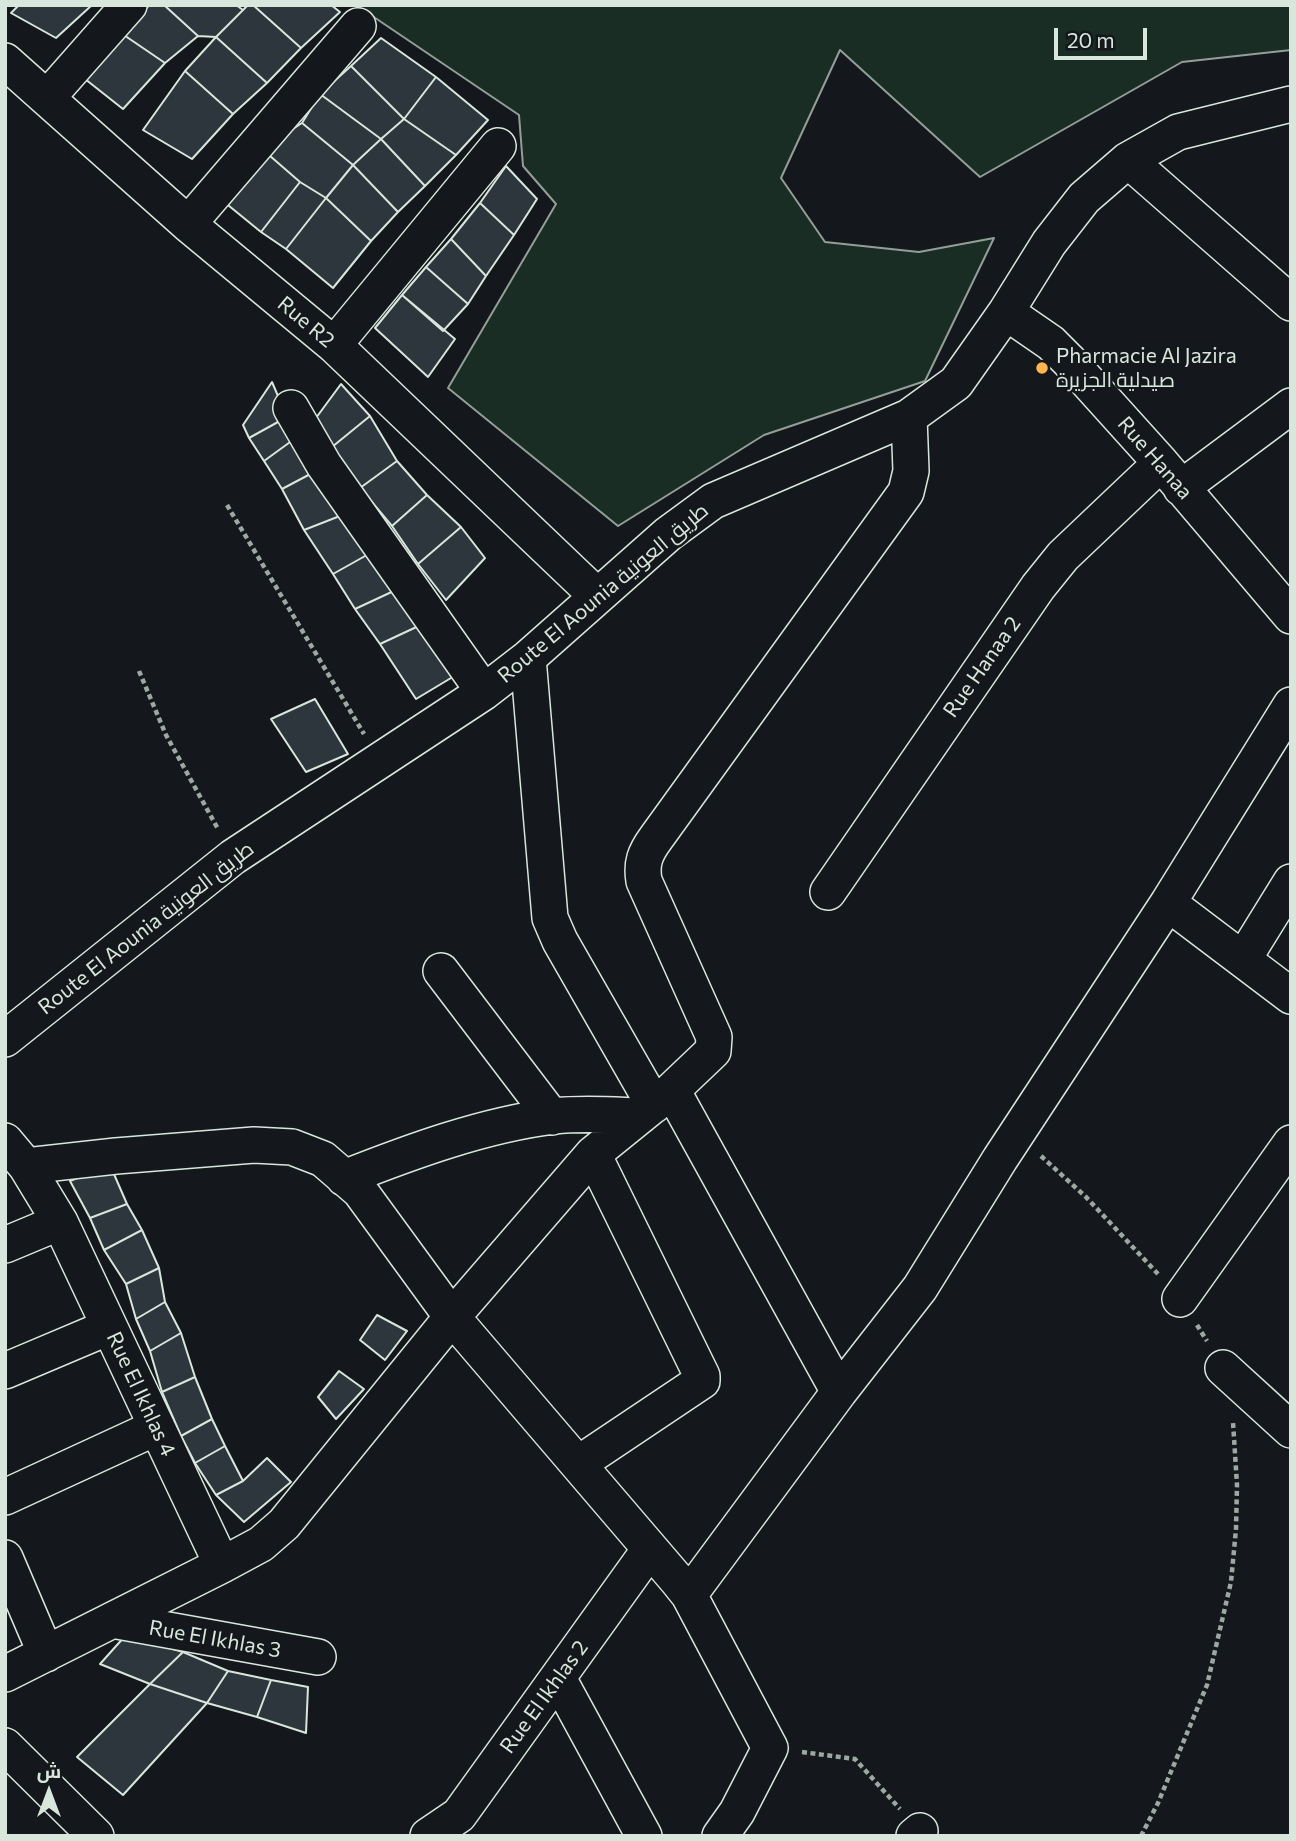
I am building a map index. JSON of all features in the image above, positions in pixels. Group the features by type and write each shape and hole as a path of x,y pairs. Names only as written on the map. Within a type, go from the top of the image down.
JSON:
{"street":[{"path":"47,98 129,5"},
{"path":"188,224 358,26"},
{"name":"Rue R2","path":"5,61 188,224 334,345 596,595"},
{"name":"Route El Aounia طريق العونية","path":"5,1039 233,857 484,692 528,657 668,534 713,501 909,417 956,383 1006,312 1049,243 1084,198 1128,160 1178,132 1291,104"},
{"path":"334,345 498,146"},
{"path":"1128,160 1291,303"},
{"name":"Rue Hanaa","path":"1006,312 1051,343 1069,361 1291,616"},
{"name":"Rue Hanaa 2","path":"828,892 1038,587 1063,556 1171,475 1291,406"},
{"path":"291,408 324,465 484,692"},
{"path":"5,1674 261,1544 291,1517 452,1317 593,1154 655,1104 713,1051 714,1037 644,881 641,867 646,852 906,492 911,471 909,417"},
{"path":"528,657 550,918 560,941 655,1104 839,1391"},
{"path":"689,1595 839,1391 920,1288 1168,903 1291,705"},
{"path":"1244,958 1291,882"},
{"path":"1168,903 1291,996"},
{"path":"441,971 552,1117"},
{"path":"344,1178 454,1139 552,1117 655,1104"},
{"path":"1180,1299 1291,1143"},
{"path":"16,1153 116,1156 254,1145 292,1147 323,1159 359,1191 452,1317 689,1595 769,1748 737,1812 720,1836"},
{"name":"Rue El Ikhlas 4","path":"16,1153 60,1222 222,1565"},
{"path":"578,1464 702,1381 593,1154"},
{"path":"5,1245 60,1222"},
{"path":"5,1371 109,1327"},
{"path":"1223,1368 1291,1430"},
{"path":"5,1497 157,1427"},
{"name":"Rue El Ikhlas 2","path":"428,1836 465,1825 558,1678 650,1549"},
{"path":"5,1558 46,1654"},
{"name":"Rue El Ikhlas 3","path":"112,1620 317,1657"},
{"path":"558,1678 644,1836"},
{"path":"5,1746 96,1836"}],"path":[{"path":"227,505 380,762"},
{"path":"139,671 166,735 233,857"},
{"path":"1017,1134 1122,1234 1180,1299 1223,1368 1231,1399 1237,1485 1231,1582 1208,1685 1158,1803 1141,1836"},
{"path":"769,1748 855,1759 917,1833"}],"green space":[{"path":"356,5 1291,5 1291,50 1182,62 980,177 840,50 781,178 825,242 919,252 994,238 925,381 764,435 618,526 448,388 556,204 523,166 519,115"}],"building":[{"path":"19,5 92,5 56,38 11,13"},
{"path":"150,5 164,5 198,36 165,63 118,31"},
{"path":"164,5 236,5 243,10 216,37 198,36"},
{"path":"248,5 253,5 301,48 267,83 216,37"},
{"path":"253,5 331,5 340,12 301,48"},
{"path":"118,31 165,63 123,109 80,75"},
{"path":"216,37 267,83 233,114 185,71"},
{"path":"381,38 436,77 404,119 351,66"},
{"path":"351,66 404,119 381,139 320,94"},
{"path":"185,71 233,114 192,159 143,130"},
{"path":"436,77 488,120 456,155 404,119"},
{"path":"320,94 381,139 353,165 302,123"},
{"path":"404,119 456,155 425,186 381,139"},
{"path":"302,123 353,165 326,198 300,182 262,149"},
{"path":"381,139 425,186 398,212 353,165"},
{"path":"262,149 300,182 261,232 223,201"},
{"path":"353,165 398,212 371,241 326,198"},
{"path":"506,166 537,199 514,235 480,203"},
{"path":"300,182 326,198 286,249 261,232"},
{"path":"326,198 371,241 333,288 286,249"},
{"path":"480,203 514,235 486,276 451,239"},
{"path":"451,239 486,276 468,304 426,267"},
{"path":"426,267 468,304 443,331 402,295"},
{"path":"402,295 455,339 428,377 375,328"},
{"path":"272,382 287,417 249,438 243,425"},
{"path":"341,384 370,416 332,447 313,422"},
{"path":"370,416 397,461 360,488 332,447"},
{"path":"287,417 297,437 264,461 249,438"},
{"path":"297,437 316,471 282,489 264,461"},
{"path":"397,461 427,495 392,526 360,488"},
{"path":"316,471 345,514 304,530 282,489"},
{"path":"427,495 461,527 418,564 392,526"},
{"path":"345,514 374,551 333,574 304,530"},
{"path":"461,527 485,558 446,600 418,564"},
{"path":"374,551 398,589 355,609 333,574"},
{"path":"398,589 425,623 380,644 355,609"},
{"path":"425,623 461,672 416,699 380,644"},
{"path":"315,699 348,754 306,772 271,719"},
{"path":"110,1165 127,1204 90,1218 70,1181"},
{"path":"127,1204 142,1230 104,1250 90,1218"},
{"path":"142,1230 159,1268 126,1284 104,1250"},
{"path":"159,1268 165,1302 136,1319 126,1284"},
{"path":"165,1302 181,1333 150,1351 136,1319"},
{"path":"377,1315 407,1331 385,1360 360,1340"},
{"path":"181,1333 195,1377 162,1392 150,1351"},
{"path":"339,1371 364,1389 336,1419 318,1397"},
{"path":"195,1377 212,1419 181,1436 162,1392"},
{"path":"212,1419 225,1446 195,1463 181,1436"},
{"path":"225,1446 243,1481 216,1495 195,1463"},
{"path":"267,1458 291,1482 244,1522 216,1495 243,1481"},
{"path":"126,1635 183,1652 150,1684 100,1664"},
{"path":"183,1652 228,1671 207,1703 150,1684"},
{"path":"228,1671 271,1680 257,1717 207,1703"},
{"path":"271,1680 308,1687 306,1733 257,1717"},
{"path":"150,1684 207,1703 123,1795 77,1757"}],"place":[{"name":"Pharmacie Al Jazira صيدلية الجزيرة","path":"1042,368"}]}
